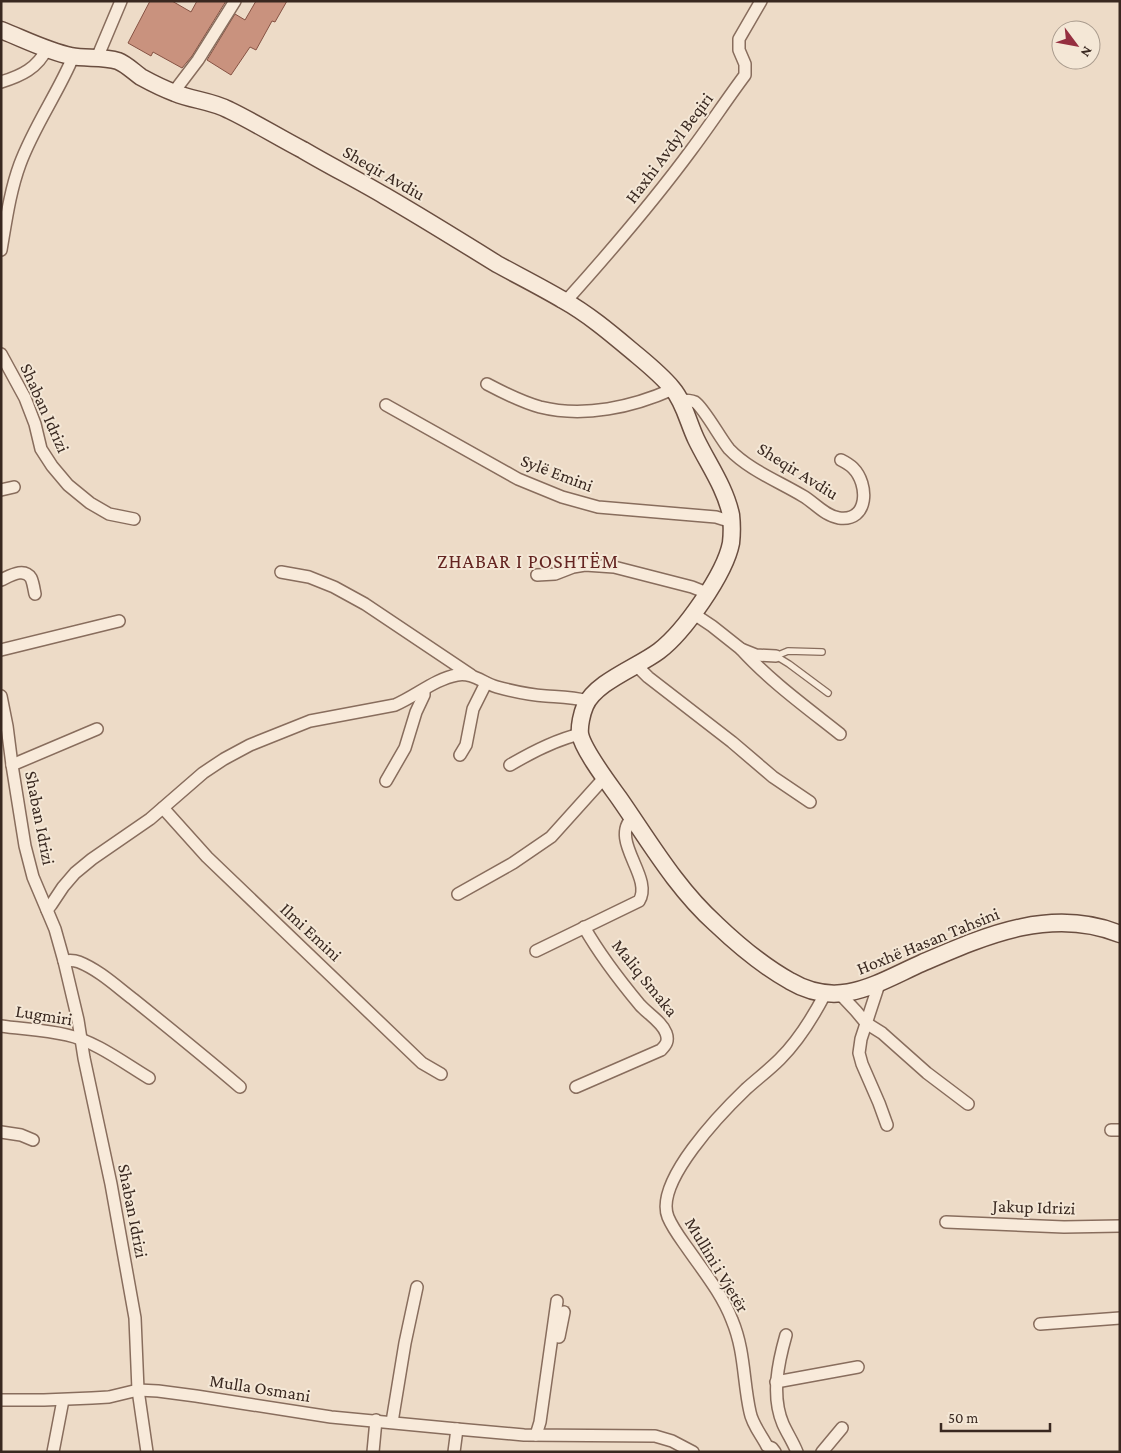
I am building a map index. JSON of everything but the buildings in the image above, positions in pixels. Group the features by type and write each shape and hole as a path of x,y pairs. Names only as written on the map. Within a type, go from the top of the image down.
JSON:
{"street":[{"path":"97,58 121,1"},
{"path":"173,93 198,60 235,1"},
{"name":"Haxhi Avdyl Beqiri","path":"566,301 657,194 693,148 745,74 745,64 739,50 739,39 760,1"},
{"name":"Sheqir Avdiu","path":"1,30 73,57 97,58 119,62 144,79 173,93 224,107 384,196 504,267 566,301 606,329 657,372 676,394 697,441 722,486 732,522 730,547 720,571 694,614 662,650 594,692 588,701"},
{"path":"1,82 18,77 34,68 47,48"},
{"path":"1,250 12,191 20,163 73,57"},
{"name":"Shaban Idrizi","path":"1,354 25,398 40,449 52,466 68,485 90,503 109,514 134,519"},
{"path":"487,384 509,396 541,407 573,412 598,410 676,394"},
{"name":"Sheqir Avdiu","path":"676,394 695,402 729,449 747,464 804,497 832,516 854,517 860,511 863,502 861,482 854,468 841,460"},
{"name":"Sylë Emini","path":"386,405 518,479 562,497 598,507 700,516 732,522"},
{"path":"1,490 14,487"},
{"path":"537,575 556,574 573,567 585,565 614,567 692,587 707,593"},
{"path":"281,572 309,577 334,587 429,646 472,676 486,683 544,696 575,697 588,701 584,709 580,734 566,737 510,765"},
{"path":"1,580 17,573 26,573 31,578 35,594"},
{"path":"694,614 741,649 750,659 840,734"},
{"path":"1,650 119,621"},
{"path":"741,649 756,655 776,656"},
{"path":"637,666 648,677 725,736 773,777 810,802"},
{"path":"47,910 75,873 92,859 150,819 203,773 250,745 310,721 395,705 408,700 436,682 460,674 472,676"},
{"path":"460,755 466,745 473,709 486,683"},
{"path":"386,781 405,748 416,712 424,695 424,690"},
{"name":"Shaban Idrizi","path":"1,696 8,726 12,765 25,846 33,877 55,929 64,961 78,1020 90,1091 111,1184 133,1300 138,1390 147,1452"},
{"name":"Shaban Idrizi","path":"12,765 97,728"},
{"name":"Hoxhë Hasan Tahsini","path":"580,734 588,751 605,777 671,874 693,901 715,924 756,959 792,983 810,991 833,994 866,989 953,950 1019,927 1065,922 1086,924 1120,934"},
{"path":"458,894 551,837 605,777"},
{"name":"Ilmi Emini","path":"163,808 208,857 422,1063 441,1074"},
{"name":"Maliq Smaka","path":"536,951 633,905 642,897 641,882 626,842 625,829 628,821 633,817"},
{"name":"Maliq Smaka","path":"576,1086 661,1050 668,1040 666,1032 634,998 584,927"},
{"path":"64,961 77,961 104,977 174,1031 240,1087"},
{"path":"878,984 861,1039 860,1053 862,1064 879,1103 886,1125"},
{"path":"833,994 856,1011 866,1023 882,1033 927,1073 968,1104"},
{"name":"Mullini i Vjetër","path":"769,1450 750,1414 740,1343 732,1320 712,1283 672,1224 668,1216 666,1199 672,1181 684,1161 716,1119 781,1058 808,1022 833,994"},
{"name":"Lugmiri","path":"1,1026 67,1035 81,1039"},
{"path":"81,1039 149,1078"},
{"path":"1,1132 21,1135 33,1140"},
{"name":"Jakup Idrizi","path":"946,1222 1064,1227 1120,1226"},
{"path":"392,1422 416,1286"},
{"path":"542,1435 540,1422 557,1301"},
{"path":"542,1435 547,1421 554,1361 564,1312"},
{"path":"1040,1324 1120,1318"},
{"path":"786,1335 779,1360 776,1382 778,1409 782,1422 797,1452"},
{"path":"776,1382 858,1367"},
{"name":"Mulla Osmani","path":"1,1400 63,1400 109,1397 138,1390 196,1396 331,1417 457,1429 542,1435 656,1436 693,1452"},
{"path":"53,1452 63,1400"},
{"path":"373,1452 376,1420"},
{"path":"822,1452 842,1428"},
{"path":"454,1452 457,1429"}],"lane":[{"path":"776,656 788,651 822,652"},
{"path":"776,656 828,693"}],"district":[{"name":"ZHABAR I POSHTËM","path":"528,561"}]}
